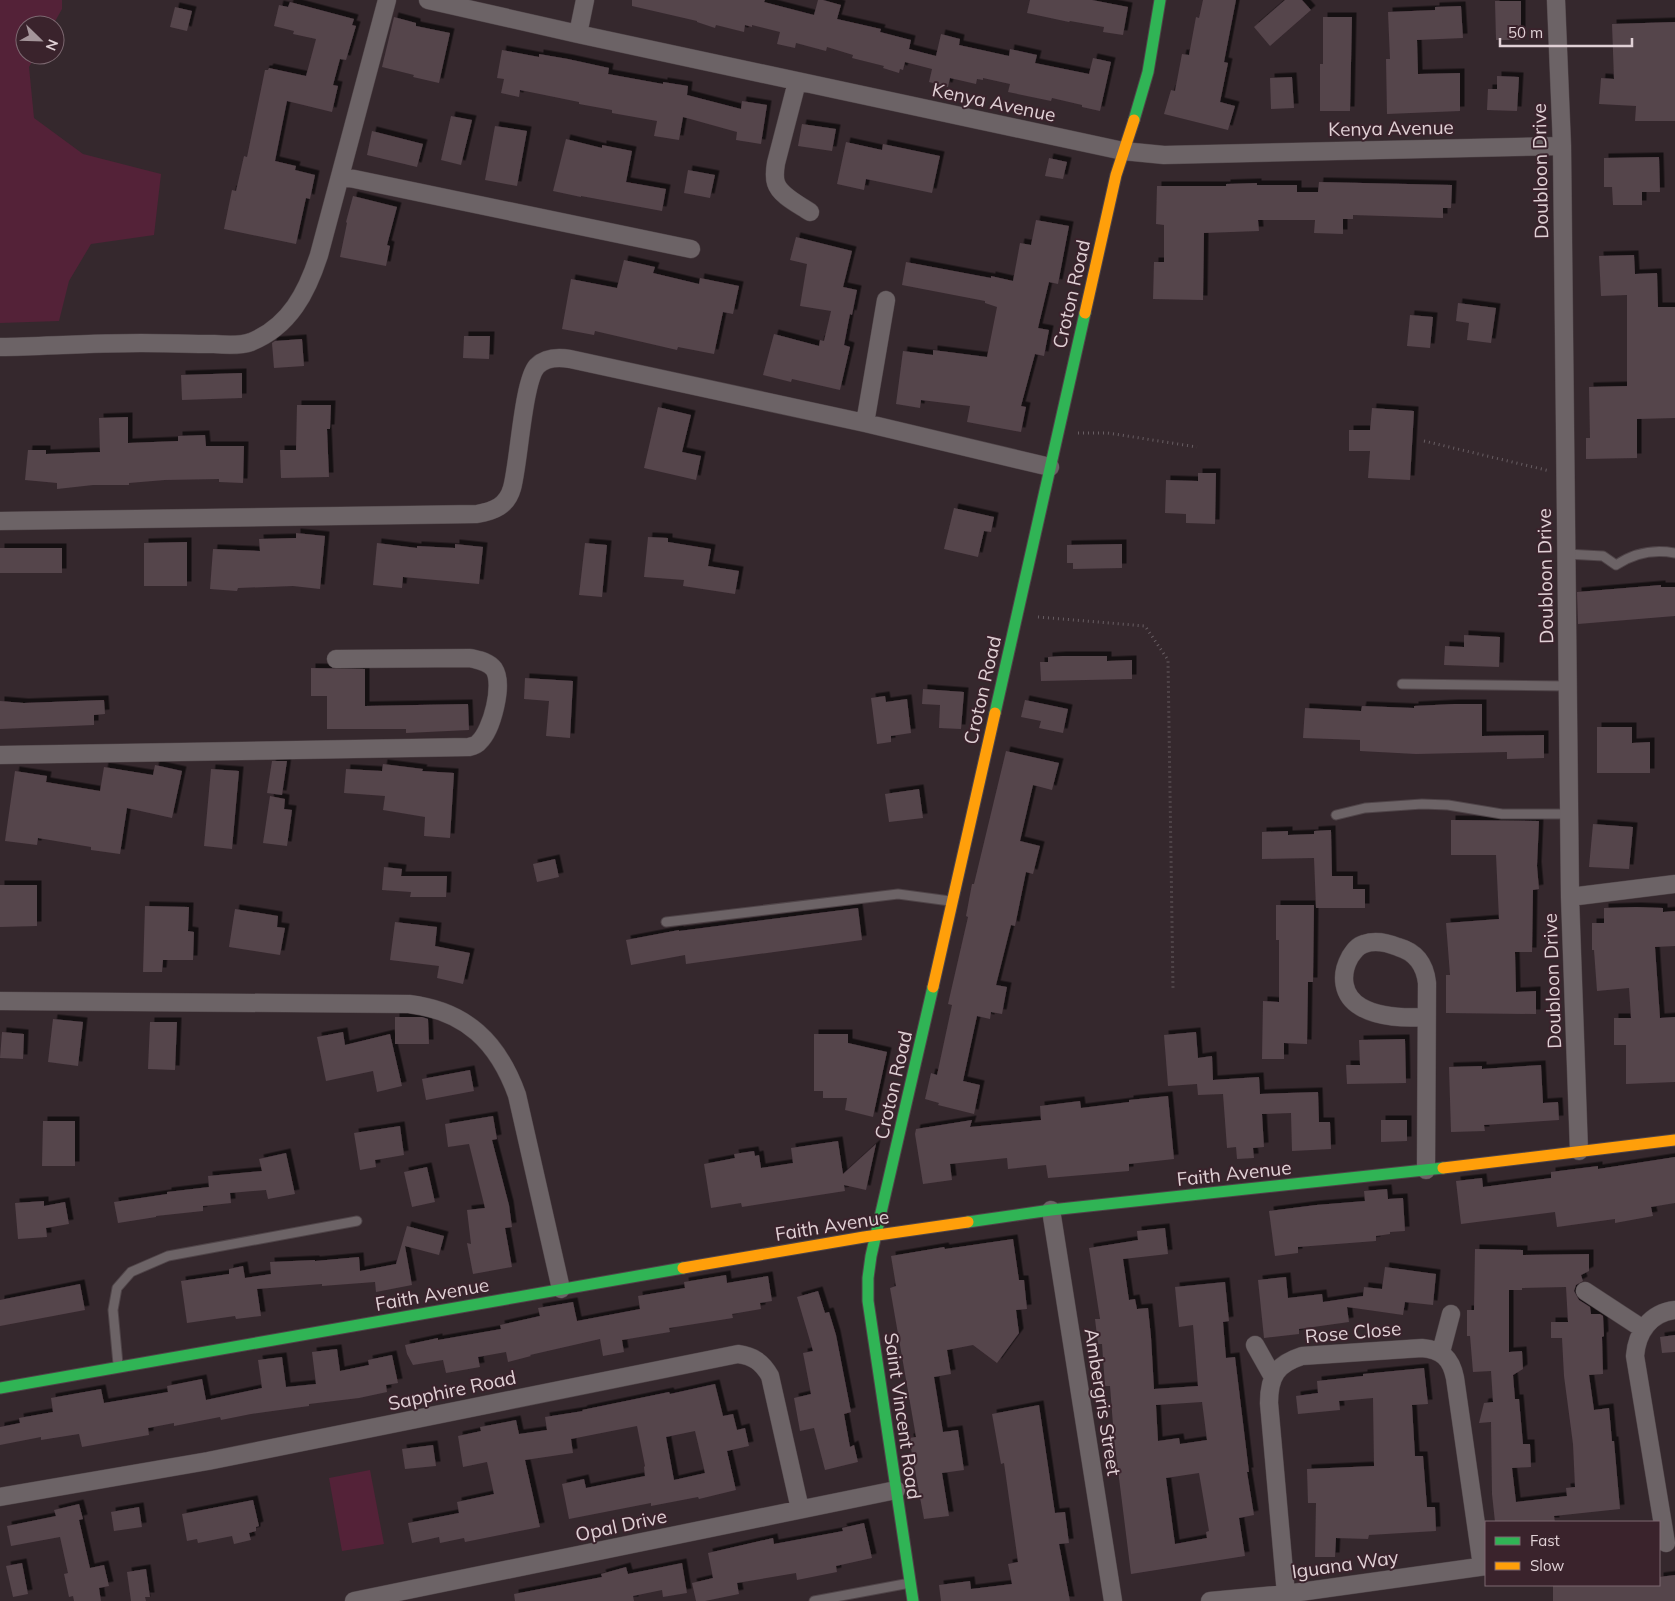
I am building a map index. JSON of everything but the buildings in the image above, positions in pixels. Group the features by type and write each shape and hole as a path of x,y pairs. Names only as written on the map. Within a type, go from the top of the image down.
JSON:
{"street":[{"path":"0,347 141,343 232,345 250,342 285,319 299,302 310,281 319,255 387,0"},
{"name":"Kenya Avenue","path":"428,0 797,82 1123,151 1164,155 1562,146"},
{"path":"578,34 585,0"},
{"name":"Croton Road","path":"876,1236 1123,151 1148,72 1160,0"},
{"name":"Doubloon Drive","path":"1556,0 1562,146 1570,897 1579,1151"},
{"path":"797,82 776,163 775,176 776,185 781,192 810,212"},
{"path":"340,176 692,249"},
{"path":"865,423 886,300"},
{"path":"0,521 478,514 492,511 506,501 512,488 532,373 542,362 556,358 579,361 865,423 1050,467"},
{"path":"0,755 469,747 478,743 484,737 495,708 497,693 496,674 487,663 470,658 336,659"},
{"path":"1570,897 1675,884"},
{"path":"1425,1017 1390,1016 1362,1008 1353,1001 1344,983 1344,972 1354,950 1363,944 1382,943 1407,949 1421,962 1426,977 1426,1170"},
{"path":"0,1001 410,1004 426,1006 462,1020 476,1030 490,1044 510,1077 517,1095 561,1288"},
{"name":"Faith Avenue","path":"0,1388 561,1288 876,1236 1051,1210 1426,1170 1675,1140"},
{"name":"Ambergris Street","path":"1051,1210 1113,1601"},
{"name":"Saint Vincent Road","path":"876,1236 869,1268 868,1301 913,1601"},
{"path":"1585,1291 1643,1329"},
{"path":"1666,1543 1636,1362 1637,1344 1643,1329 1660,1313 1675,1310"},
{"path":"1451,1314 1440,1352 1449,1360 1453,1370 1484,1566"},
{"path":"1255,1345 1273,1377 1269,1390 1269,1403 1286,1594"},
{"name":"Rose Close","path":"1273,1377 1285,1364 1302,1356 1416,1348 1429,1348 1440,1352"},
{"name":"Sapphire Road","path":"0,1496 208,1461 738,1354 760,1362 770,1376 800,1509"},
{"name":"Opal Drive","path":"354,1601 896,1490"},
{"name":"Iguana Way","path":"1210,1601 1286,1594 1484,1566"}],"lane":[{"path":"1566,554 1604,556 1616,565 1629,556 1648,552 1664,551 1675,553"},
{"path":"1402,684 1568,686"},
{"path":"1336,814 1365,808 1448,804 1502,814 1569,814"},
{"path":"666,922 898,894 952,901"},
{"path":"119,1367 113,1310 117,1288 131,1272 168,1256 357,1221"},
{"path":"814,1601 910,1583"}],"path":[{"path":"1058,433 1108,433 1197,448"},
{"path":"1424,441 1566,474"},
{"path":"1017,615 1145,626 1168,660 1173,989"}],"shaded area":[{"path":"0,0 62,0 62,9 59,15 15,15 15,65 30,65 34,118 83,154 161,174 154,235 91,244 69,281 59,321 0,323"},
{"path":"370,1470 384,1544 342,1551 329,1478"}],"traffic: fast":[{"path":"1134,120 1148,72 1160,0"},
{"path":"995,713 1085,313"},
{"path":"913,1601 868,1301 868,1278 871,1256 933,987"},
{"path":"968,1222 1051,1210 1443,1168"},
{"path":"0,1388 683,1268"}],"traffic: slow":[{"path":"1085,313 1116,175 1134,120"},
{"path":"933,987 995,713"},
{"path":"1443,1168 1675,1140"},
{"path":"683,1268 864,1237 968,1222"}]}
